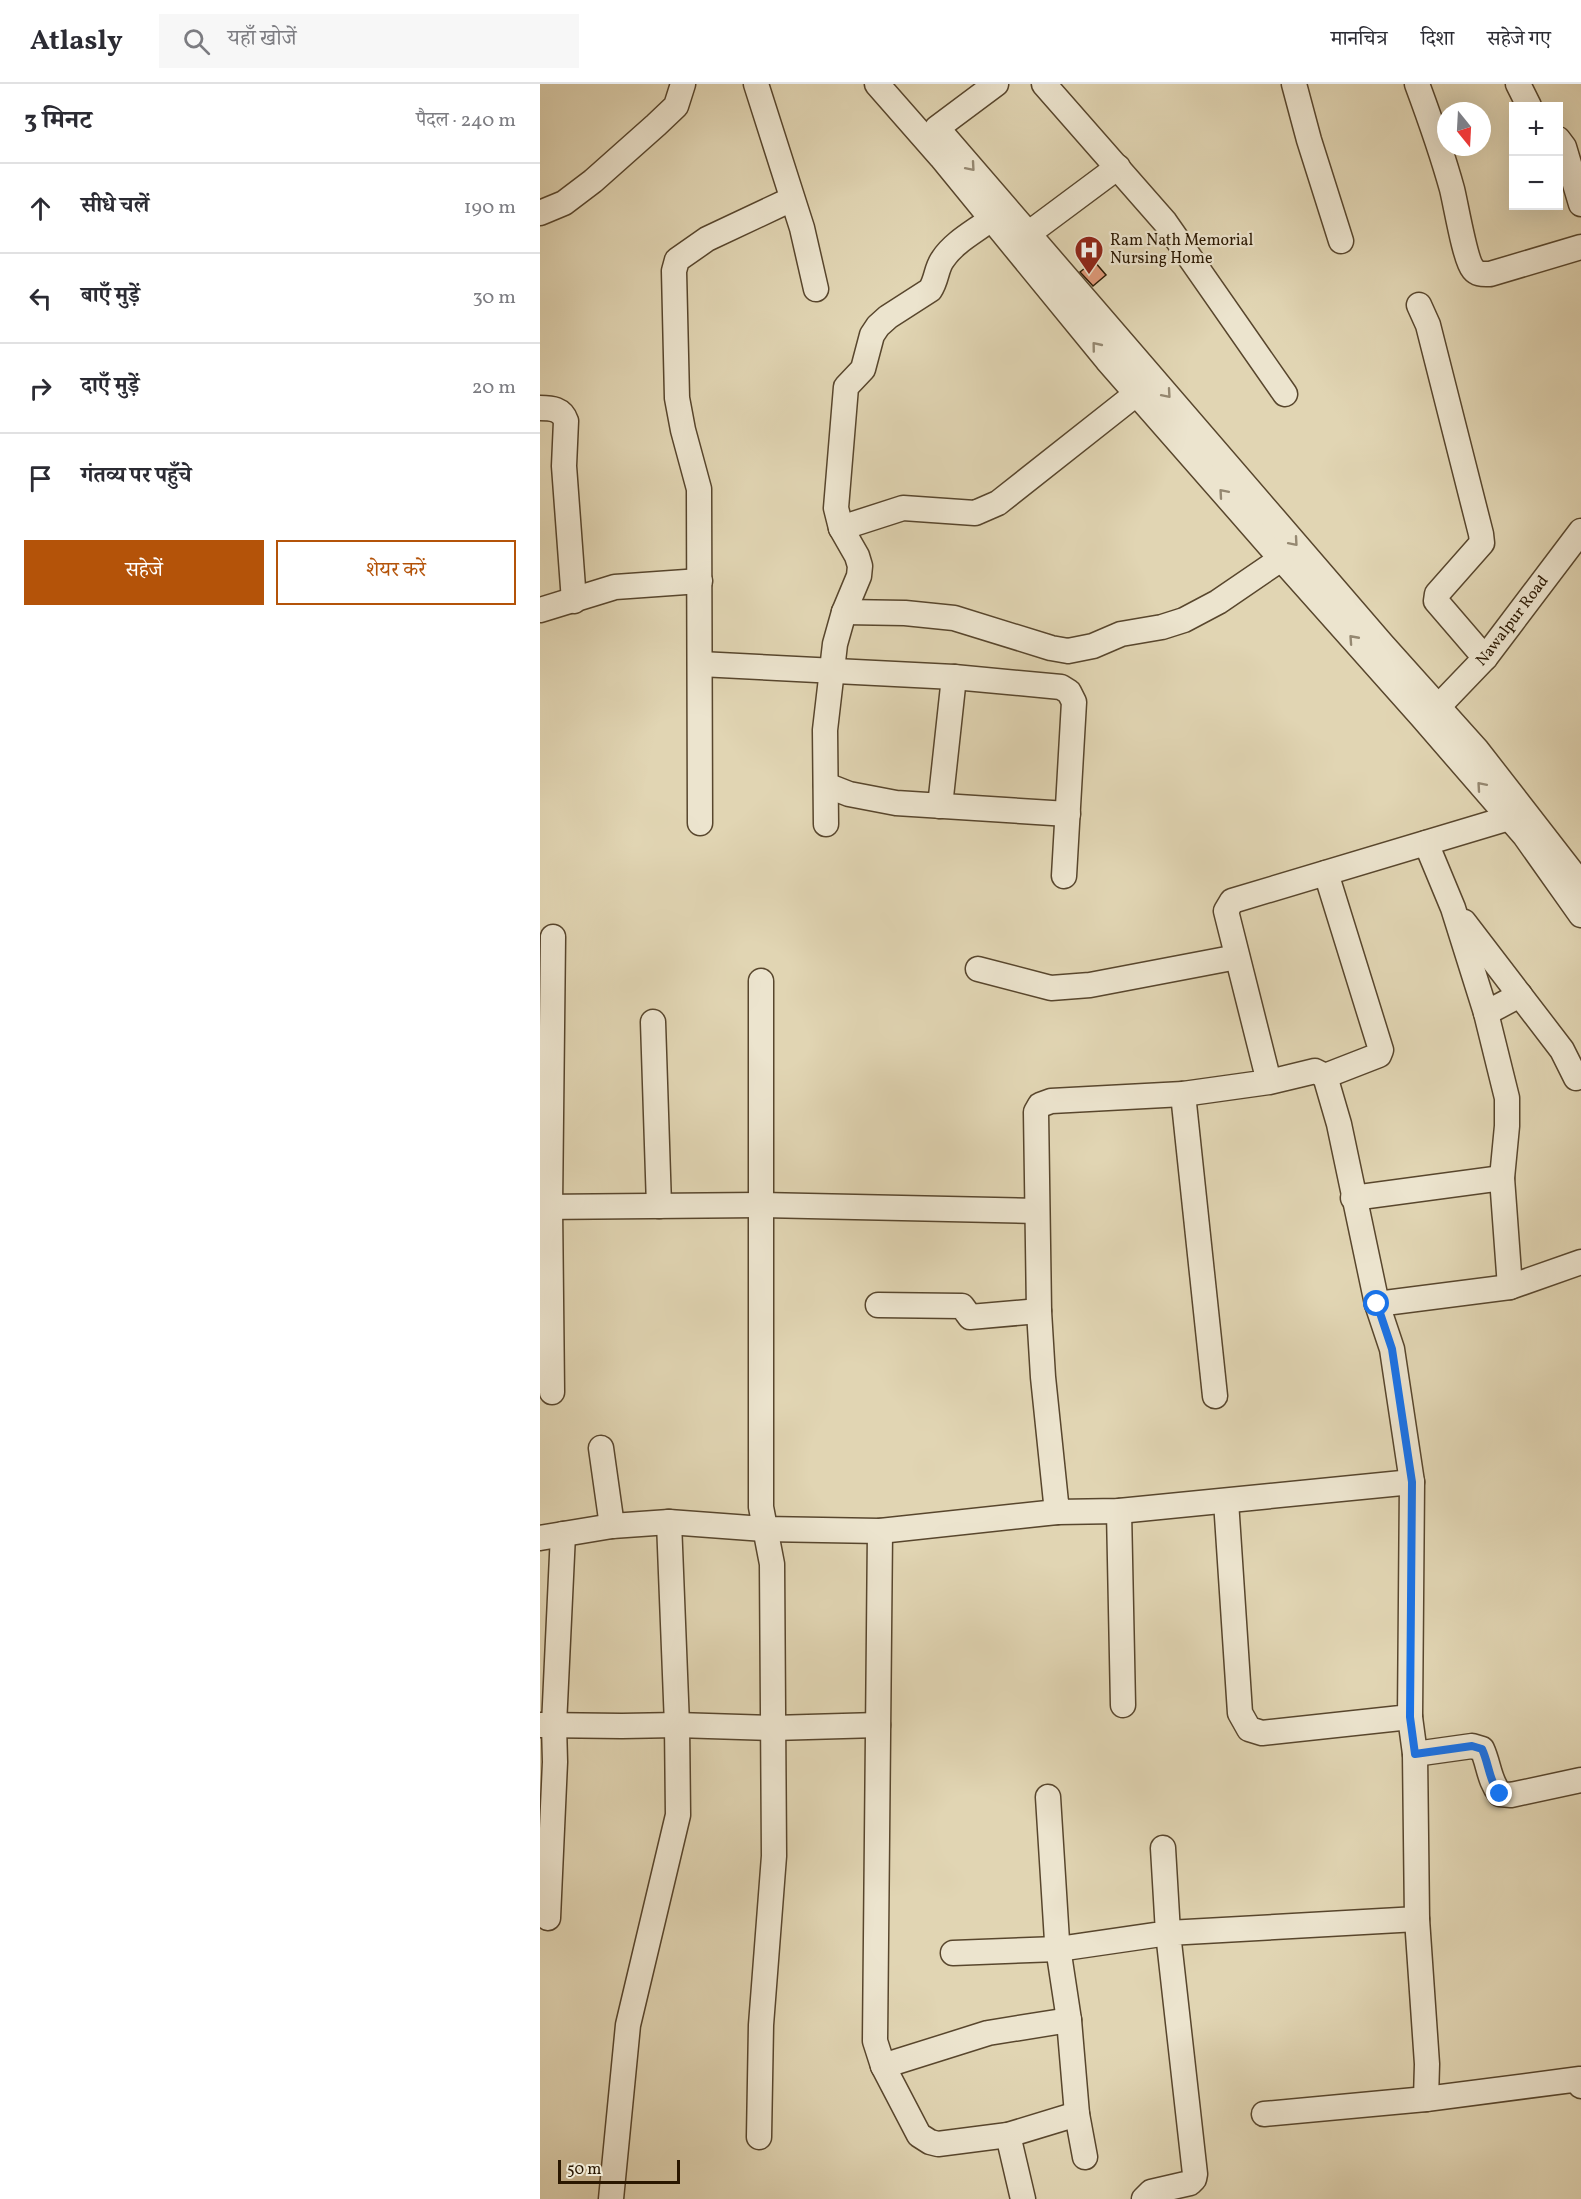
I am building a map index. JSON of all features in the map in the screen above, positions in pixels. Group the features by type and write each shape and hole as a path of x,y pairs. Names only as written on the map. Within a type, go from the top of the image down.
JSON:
{"street":[{"path":"540,213 564,203 593,181 656,125 676,106 683,84"},
{"path":"756,84 802,228 816,289"},
{"path":"877,84 1136,394 1525,836 1581,915"},
{"path":"899,84 1477,750 1581,884"},
{"path":"937,128 996,84"},
{"path":"1044,84 1165,222 1285,393"},
{"path":"1294,84 1341,241"},
{"path":"1417,84 1437,138 1472,268 1479,274 1490,274 1581,247"},
{"path":"1518,84 1527,102"},
{"path":"1563,146 1581,204"},
{"path":"1028,234 1118,167"},
{"path":"700,823 699,489 682,430 677,398 674,271 677,260 707,239 792,199"},
{"path":"826,824 825,730 835,644 844,612 859,576 860,566 841,528 836,508 846,387 863,369 872,335 878,326 930,290 942,259 991,219"},
{"path":"1419,305 1428,324 1482,543 1437,594 1436,601 1485,658"},
{"path":"841,528 903,508 975,513 984,510 1005,498 1136,394"},
{"path":"540,408 558,410 564,414 566,421 565,477 574,601"},
{"name":"Nawalpur Road","path":"1438,707 1485,658 1581,531"},
{"path":"844,612 905,612 946,617 1068,651 1093,646 1121,634 1162,627 1184,620 1218,602 1281,559"},
{"path":"540,610 615,587 700,581"},
{"path":"700,664 954,677 1061,687 1069,692 1074,702 1064,876"},
{"path":"940,806 954,677"},
{"path":"826,784 868,799 1068,814"},
{"path":"1269,1082 1226,911 1232,902 1509,818"},
{"path":"1426,843 1454,908 1486,1013 1507,1098 1502,1178 1510,1287"},
{"path":"1325,1076 1379,1055 1381,1050 1326,873"},
{"path":"1454,908 1562,1050 1576,1078"},
{"path":"552,1392 545,1207 553,937"},
{"path":"978,969 1051,988 1090,985 1237,957"},
{"path":"759,2137 760,2025 774,1856 772,1564 761,1507 761,981"},
{"path":"1486,1013 1520,995"},
{"path":"653,1022 659,1206"},
{"path":"1057,1512 1043,1377 1039,1311 1036,1112 1040,1105 1051,1101 1183,1094 1269,1082 1315,1071 1325,1076 1339,1124 1377,1304 1392,1349 1412,1482 1410,1717 1415,1754 1417,1919 1427,2064 1426,2099"},
{"path":"1183,1094 1215,1396"},
{"path":"1353,1198 1502,1178"},
{"path":"545,1207 760,1205 1037,1211"},
{"path":"1377,1304 1510,1287 1581,1262"},
{"path":"878,1305 962,1306 970,1317 1039,1311"},
{"path":"601,1448 612,1526"},
{"path":"548,1918 555,1762 547,1725 551,1536 612,1526 669,1522 764,1529 880,1531 1057,1512 1119,1511 1412,1482"},
{"path":"1227,1501 1240,1713 1249,1729 1263,1734 1410,1717"},
{"path":"1119,1511 1123,1705"},
{"path":"611,2199 628,2025 678,1815 669,1522"},
{"path":"880,1531 875,2041 883,2066 919,2135 938,2144 1008,2135 1077,2114"},
{"path":"547,1725 773,1728 878,1725"},
{"path":"1415,1754 1472,1746 1482,1749 1487,1758 1493,1786 1500,1794 1511,1795 1581,1780"},
{"path":"1048,1797 1059,1949 1069,2020 1077,2114 1085,2157"},
{"path":"1144,2199 1151,2192 1190,2182 1194,2179 1195,2174 1168,1933 1163,1848"},
{"path":"953,1953 1059,1949 1168,1933 1417,1919"},
{"path":"883,2066 988,2033 1069,2020"},
{"path":"1264,2114 1426,2099 1580,2079 1581,2086"},
{"path":"1008,2135 1023,2199"}],"building":[{"path":"1094,261 1106,275 1093,286 1080,272"}],"place":[{"name":"Ram Nath Memorial Nursing Home","path":"1089,276"}],"route":[{"path":"1377,1304 1392,1349 1412,1482 1410,1717 1415,1754 1472,1746 1482,1749 1487,1758 1493,1786 1500,1794"}]}
